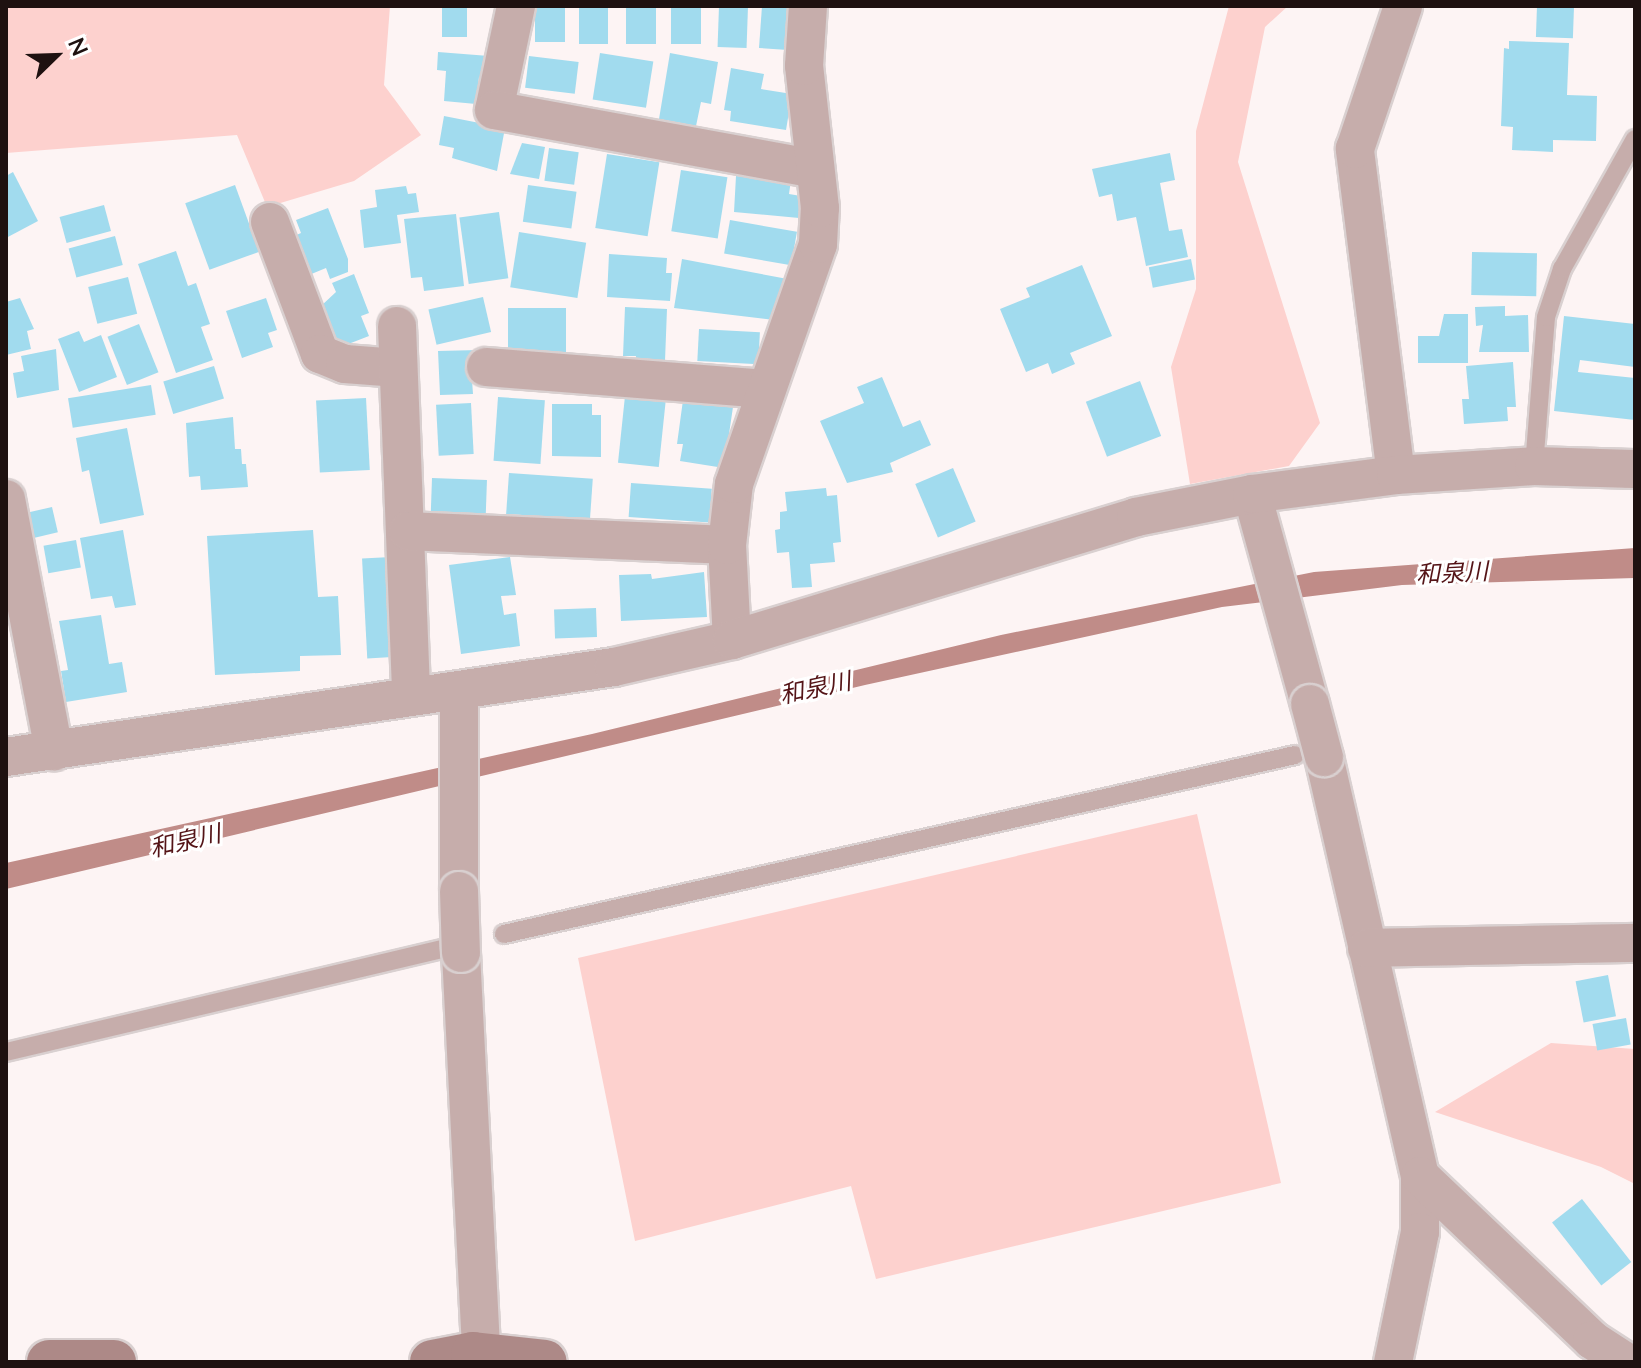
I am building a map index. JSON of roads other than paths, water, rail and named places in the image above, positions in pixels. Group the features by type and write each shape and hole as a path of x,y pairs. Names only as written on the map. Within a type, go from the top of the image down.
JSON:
{"street":[{"path":"516,6 494,110 811,168"},
{"path":"732,640 727,545 734,484 818,244 820,208 811,168 804,66 808,6"},
{"path":"1396,475 1355,149 1403,6"},
{"path":"270,222 320,354 345,364 398,368"},
{"path":"397,326 408,531 411,695"},
{"path":"486,367 766,389"},
{"path":"6,757 411,695 459,708 732,640 1136,517 1252,494 1396,475 1534,466 1635,469"},
{"path":"1252,494 1310,704 1310,756 1367,948 1420,1176 1420,1232 1393,1362"},
{"path":"6,499 54,751"},
{"path":"408,531 727,545"},
{"path":"459,708 462,817 453,951 482,1358"},
{"path":"1367,948 1635,943"},
{"path":"1420,1176 1592,1340 1626,1362"},
{"path":"432,1362 482,1358 545,1362"}],"lane":[{"path":"1534,466 1546,317 1562,269 1635,139"},
{"path":"504,934 1310,756"},
{"path":"6,1052 453,951"}],"water":[{"name":"和泉川","path":"1635,548 1635,578 1402,585 1222,607 865,685 6,889 6,863 592,734 1001,635 1314,572"}]}
